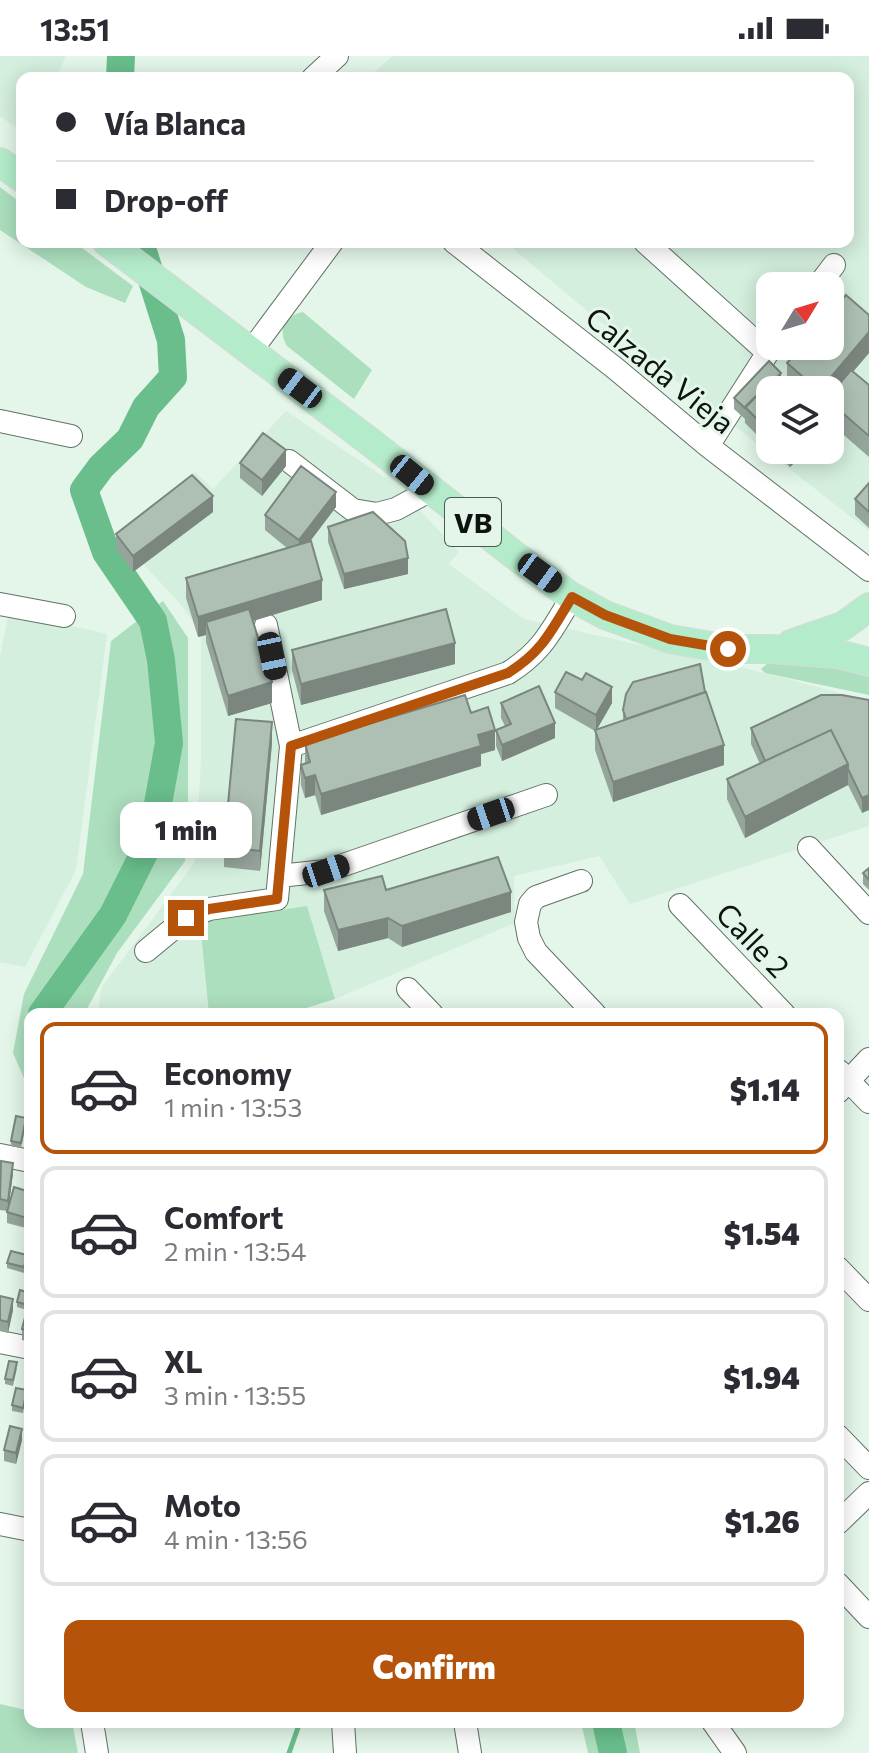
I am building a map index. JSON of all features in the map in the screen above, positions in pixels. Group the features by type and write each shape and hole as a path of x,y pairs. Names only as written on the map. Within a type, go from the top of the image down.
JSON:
{"main road":[{"name":"VB","path":"115,248 572,597 605,615 670,639 728,649 838,654 869,662"},
{"name":"VB","path":"770,649 831,632 866,609"},
{"name":"VB","path":"866,609 853,635 869,662"}],"street":[{"path":"320,72 337,56"},
{"path":"251,351 328,248"},
{"name":"Calzada Vieja","path":"462,248 708,446 869,570"},
{"path":"652,248 756,338"},
{"path":"829,272 834,265"},
{"path":"708,446 762,360"},
{"path":"0,421 71,436"},
{"path":"289,461 353,510 377,514 396,509 431,490"},
{"path":"291,746 508,673 527,661 542,646 572,597"},
{"path":"0,604 64,616"},
{"path":"146,951 186,918 209,909 277,899 291,746 266,625"},
{"path":"279,876 326,871 546,795"},
{"path":"809,848 869,913"},
{"path":"581,881 536,897 530,904 526,922 536,952 589,1008"},
{"name":"Calle 2","path":"680,905 778,1008"},
{"path":"408,989 426,1008"},
{"path":"844,1079 869,1059"},
{"path":"844,1083 869,1102"},
{"path":"0,1155 24,1160"},
{"path":"844,1274 869,1300"},
{"path":"0,1342 24,1347"},
{"path":"844,1442 869,1468"},
{"path":"844,1517 869,1493"},
{"path":"0,1524 24,1529"},
{"path":"844,1590 869,1617"},
{"path":"93,1728 97,1753"},
{"path":"343,1728 345,1753"},
{"path":"466,1728 470,1753"},
{"path":"717,1728 735,1753"}],"shaded area":[{"path":"0,56 66,56 59,72 16,72 16,128 0,116"},
{"path":"393,56 869,56 869,531 783,464 844,464 844,376 756,376 756,443 592,315 512,248 854,248 854,72 374,72"},
{"path":"286,411 397,486 459,552 449,564 524,619 765,673 869,701 869,826 630,904 599,856 514,876 515,923 335,999 306,1008 99,1008 101,988 195,862 201,760 201,633 182,606 119,538 195,472 213,489"},
{"path":"9,612 107,634 76,870 25,967 0,962 0,656"}],"green space":[{"path":"0,187 16,199 16,241 0,230"},
{"path":"27,248 82,248 133,286 125,303 86,287"},
{"path":"303,312 372,370 354,399 287,346 284,324 292,316"},
{"path":"163,601 188,638 188,829 185,861 117,953 88,1008 24,1008 24,1078 13,1053 24,994 83,874 111,641"},
{"path":"788,659 869,672 869,695 765,673 761,669 769,662"},
{"path":"307,906 335,999 306,1008 208,1008 200,922"},
{"path":"0,1704 24,1710 24,1728 73,1728 78,1753 0,1753"},
{"path":"582,1728 635,1728 640,1753 588,1753"}],"building":[{"path":"846,295 869,315 869,332 832,376 802,376 787,363 790,360 844,360"},
{"path":"769,361 781,373 778,376 756,376 756,396 745,408 734,398"},
{"path":"851,370 869,385 869,436 844,414 844,378"},
{"path":"756,396 756,418 745,407"},
{"path":"263,433 286,450 262,480 240,463"},
{"path":"301,466 336,492 299,540 265,515"},
{"path":"192,475 213,496 133,556 116,534"},
{"path":"869,483 869,512 855,499"},
{"path":"373,512 405,541 408,558 344,574 328,527"},
{"path":"311,541 322,580 198,617 186,578"},
{"path":"249,609 272,682 228,696 206,622"},
{"path":"446,609 455,643 301,684 292,650"},
{"path":"700,664 705,692 626,719 623,710 626,694 633,682"},
{"path":"566,672 582,680 586,673 612,687 596,715 555,692"},
{"path":"539,686 555,723 502,745 496,730 511,724 501,703"},
{"path":"706,692 724,745 613,782 595,730"},
{"path":"465,695 471,713 488,707 495,730 478,735 481,746 321,794 315,775 305,778 301,765 310,762 305,743"},
{"path":"821,695 869,700 869,795 862,798 831,730 765,761 751,728"},
{"path":"236,719 272,722 260,851 224,847"},
{"path":"831,730 848,764 745,817 727,779"},
{"path":"498,857 511,892 402,926 388,918 338,930 324,890 382,876 386,890"},
{"path":"16,1116 24,1118 21,1143 11,1141"},
{"path":"1,1161 13,1163 8,1201 0,1199"},
{"path":"14,1187 24,1190 24,1217 7,1212"},
{"path":"11,1251 24,1254 24,1267 7,1263"},
{"path":"20,1290 24,1291 24,1304 17,1302"},
{"path":"0,1296 13,1299 8,1322 0,1320"},
{"path":"9,1361 17,1362 13,1380 5,1379"},
{"path":"16,1388 24,1389 23,1408 12,1405"},
{"path":"10,1426 22,1429 16,1453 4,1450"}],"waterway":[{"path":"120,72 121,56"},
{"path":"46,1008 113,915 152,837 169,743 161,660 153,621 106,552 84,490 101,467 130,439 146,407 173,377 171,340 142,248"},
{"path":"289,1753 298,1728"},
{"path":"607,1728 613,1753"}],"route":[{"path":"186,918 209,909 277,899 291,746 508,673 527,661 542,646 572,597 605,615 670,639 728,649"}]}
